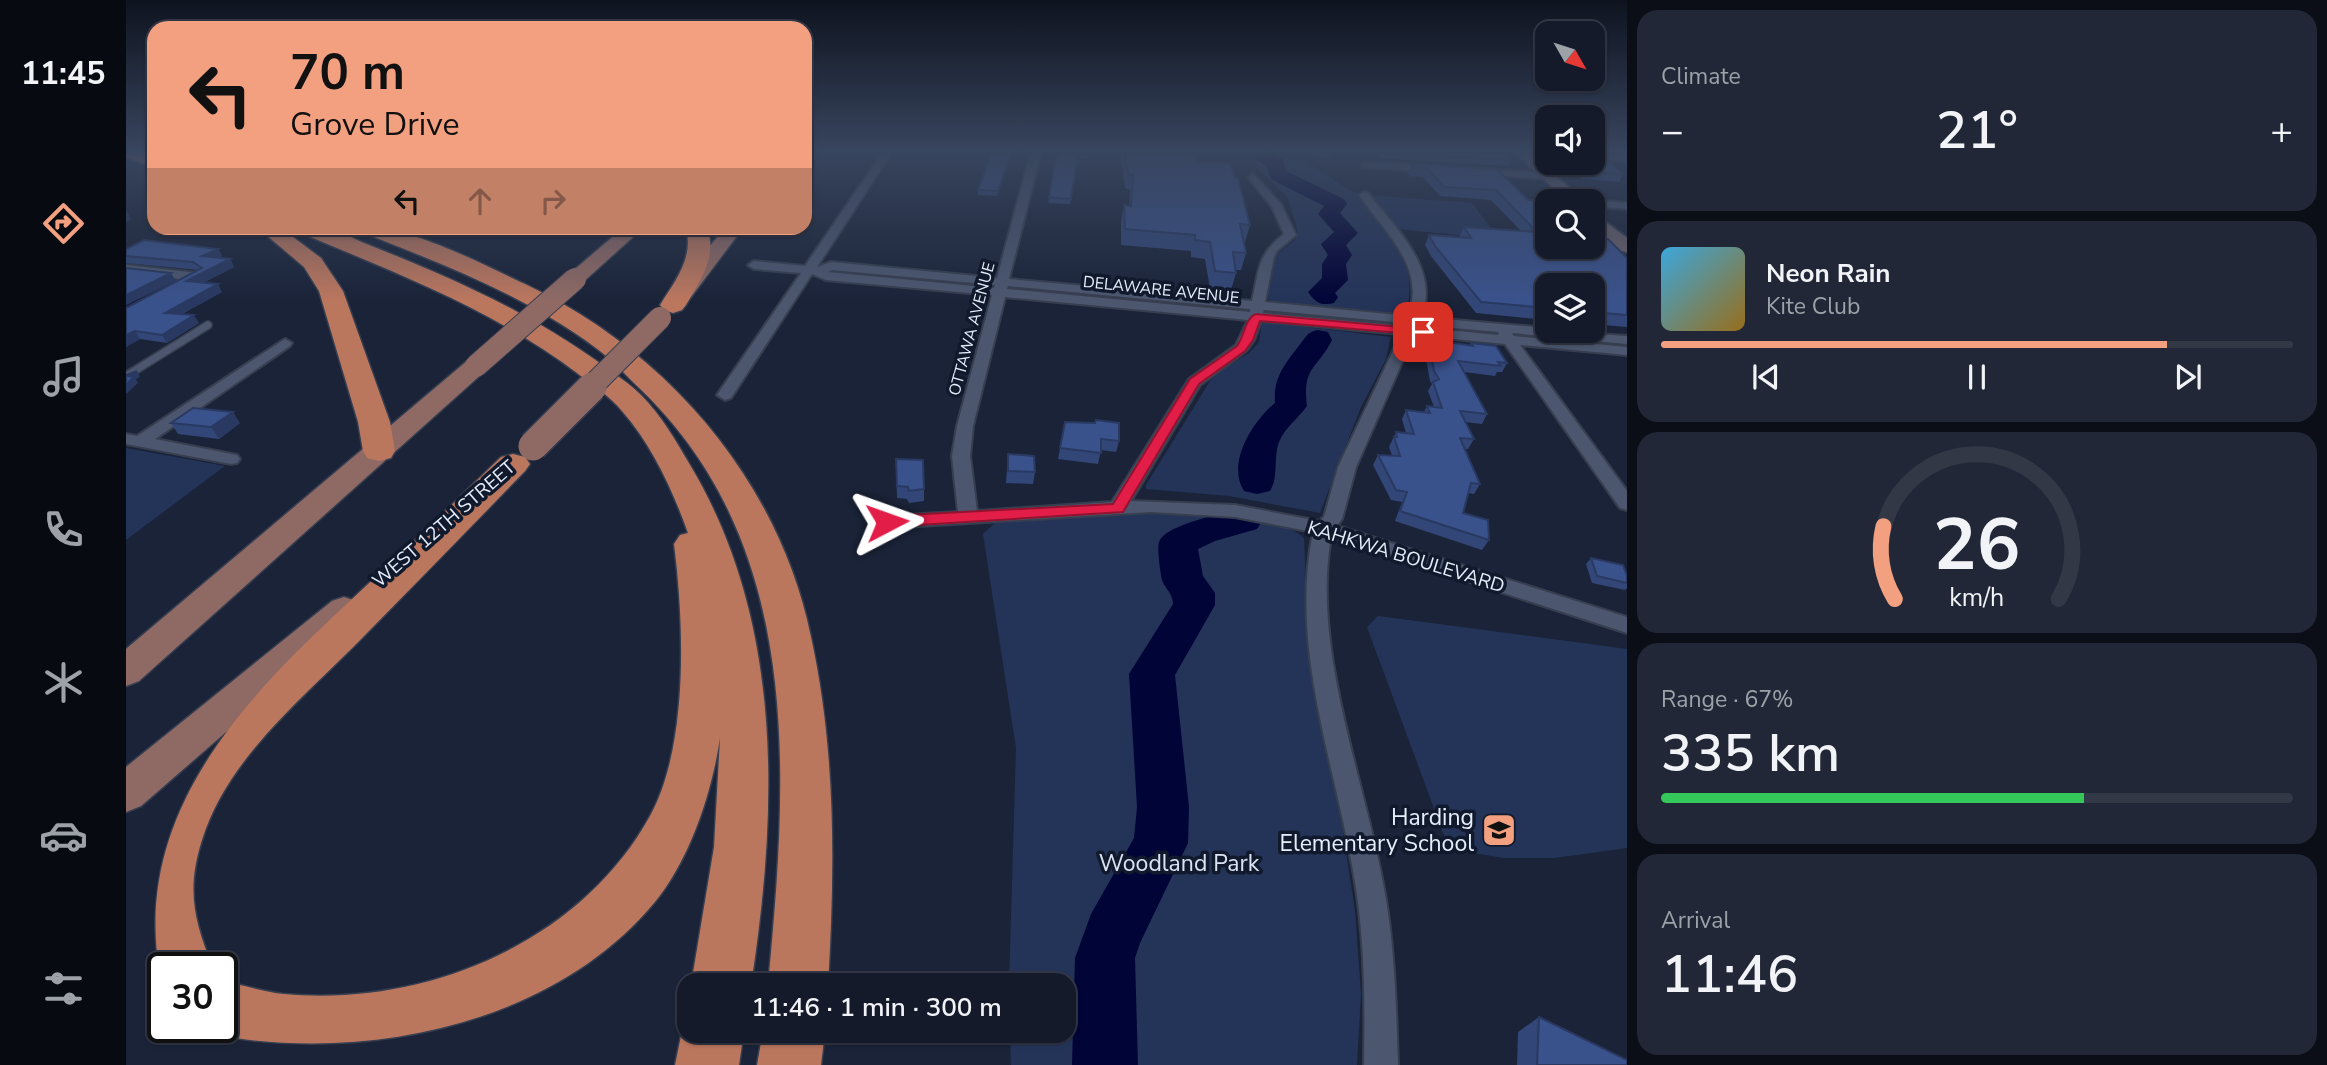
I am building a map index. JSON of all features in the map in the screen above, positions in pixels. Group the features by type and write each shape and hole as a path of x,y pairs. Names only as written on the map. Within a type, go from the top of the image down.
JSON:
{"highway":[{"path":"277,235 313,262 331,291 374,422 379,451"},
{"path":"325,235 488,305 574,355 632,403 682,475 708,530 731,608 742,685 744,826 723,973"},
{"path":"388,235 527,294 607,342 646,373 677,403 728,469 762,541 783,602 803,716 808,776 807,862 799,973"},
{"path":"666,311 700,253 699,235"},
{"path":"238,1020 280,1035 321,1041 364,1041 407,1033 454,1018 501,998 578,946 615,909 654,860 682,802 688,776 697,735 703,645 698,573 692,542 684,513 648,425"},
{"path":"177,952 168,929 165,899 168,866 177,834 205,778 248,727 523,455"},
{"path":"707,1065 711,1043"},
{"path":"789,1065 792,1043"}],"main road":[{"path":"1605,228 1627,247"},
{"path":"126,671 626,235"},
{"name":"WEST 12TH STREET","path":"126,793 406,559 523,455 666,311 728,235"}],"street":[{"path":"725,395 814,270 857,202"},
{"name":"OTTAWA AVENUE","path":"968,516 961,456 965,426 1023,202"},
{"path":"1118,508 1194,382 1248,340 1257,312 1268,257 1272,249 1290,235 1273,202"},
{"path":"1370,202 1388,224 1416,267 1421,289 1410,326 1347,467 1333,519 1323,528 1317,560 1315,598 1319,647 1371,894 1380,971 1381,1065"},
{"path":"1605,204 1627,206"},
{"name":"DELAWARE AVENUE","path":"754,265 814,270 827,276 1002,287 1505,334 1627,340"},
{"path":"126,269 198,276 174,289"},
{"path":"1505,334 1627,504"},
{"name":"DELAWARE AVENUE","path":"1505,334 1627,351"},
{"path":"133,441 285,343"},
{"path":"133,441 231,458"},
{"name":"KAHKWA BOULEVARD","path":"887,522 1176,506 1235,511 1323,528 1627,625"}],"lane":[{"path":"126,376 208,324"}],"green space":[{"path":"1289,202 1364,202 1393,240 1406,267 1409,298 1405,316 1271,303 1267,297 1276,255 1295,240 1298,233"},
{"path":"1371,202 1472,203 1499,239 1397,229"},
{"path":"1262,322 1391,337 1386,359 1361,407 1320,513 1229,496 1146,489 1210,381 1225,367 1248,354 1259,342"},
{"path":"126,448 225,466 126,540"},
{"name":"Woodland Park","path":"1154,513 1210,515 1276,525 1304,538 1309,650 1340,813 1355,911 1361,994 1357,1065 1011,1065 1010,1043 1076,1043 1076,973 1009,973 1016,748 983,534 996,522"},
{"path":"1378,616 1627,649 1627,848 1554,858 1504,858 1449,849 1367,627"}],"building":[{"path":"1131,202 1244,202 1250,225 1240,224 1246,253 1233,252 1236,273 1215,271 1210,242 1195,240 1195,235 1125,229 1124,205 1131,206"},
{"path":"1507,202 1535,202 1535,230"},
{"path":"1464,227 1535,232 1535,259 1605,259 1605,239 1608,239 1627,258 1627,315 1605,313 1605,273 1535,273 1535,307 1481,302 1429,235 1471,238"},
{"path":"144,240 218,249 202,256 230,259 186,281 218,284 165,313 194,315 162,335 135,331 126,335 126,308 202,268 193,262 126,256 126,249"},
{"path":"126,268 171,273 126,295"},
{"path":"1428,339 1473,346 1471,343 1496,346 1507,363 1498,362 1501,366 1458,361 1487,414 1460,411 1474,439 1460,438 1480,484 1471,483 1463,513 1488,520 1489,540 1400,511 1407,492 1396,490 1378,455 1400,456 1394,437 1397,437 1396,432 1414,434 1406,410 1430,413 1427,406 1442,408 1433,382 1439,379 1434,371"},
{"path":"137,371 128,376 134,377 126,385 126,375"},
{"path":"193,408 233,412 211,427 171,423"},
{"path":"1096,420 1119,423 1119,441 1101,439 1101,453 1060,448 1065,422 1095,423"},
{"path":"1008,454 1034,456 1035,472 1008,471"},
{"path":"896,459 923,460 924,489 909,491 908,487 897,486"},
{"path":"1591,558 1623,565 1627,583 1597,576"},
{"path":"1539,1017 1627,1060 1627,1065 1537,1065"}],"waterway":[{"path":"1325,297 1321,292 1335,280 1334,264 1340,255 1333,244 1347,233 1329,214 1336,204 1331,202"},
{"path":"1257,483 1257,460 1263,440 1268,430 1291,406 1290,390 1295,370 1318,338"},
{"path":"1105,1065 1105,958 1112,935 1161,843 1163,807 1152,674 1194,605 1194,593 1183,581 1178,543 1201,532 1244,520"}],"place":[{"name":"Harding Elementary School","path":"1499,830"}],"route":[{"path":"887,522 1118,508 1194,382 1241,348 1248,340 1256,317 1423,332"}]}
